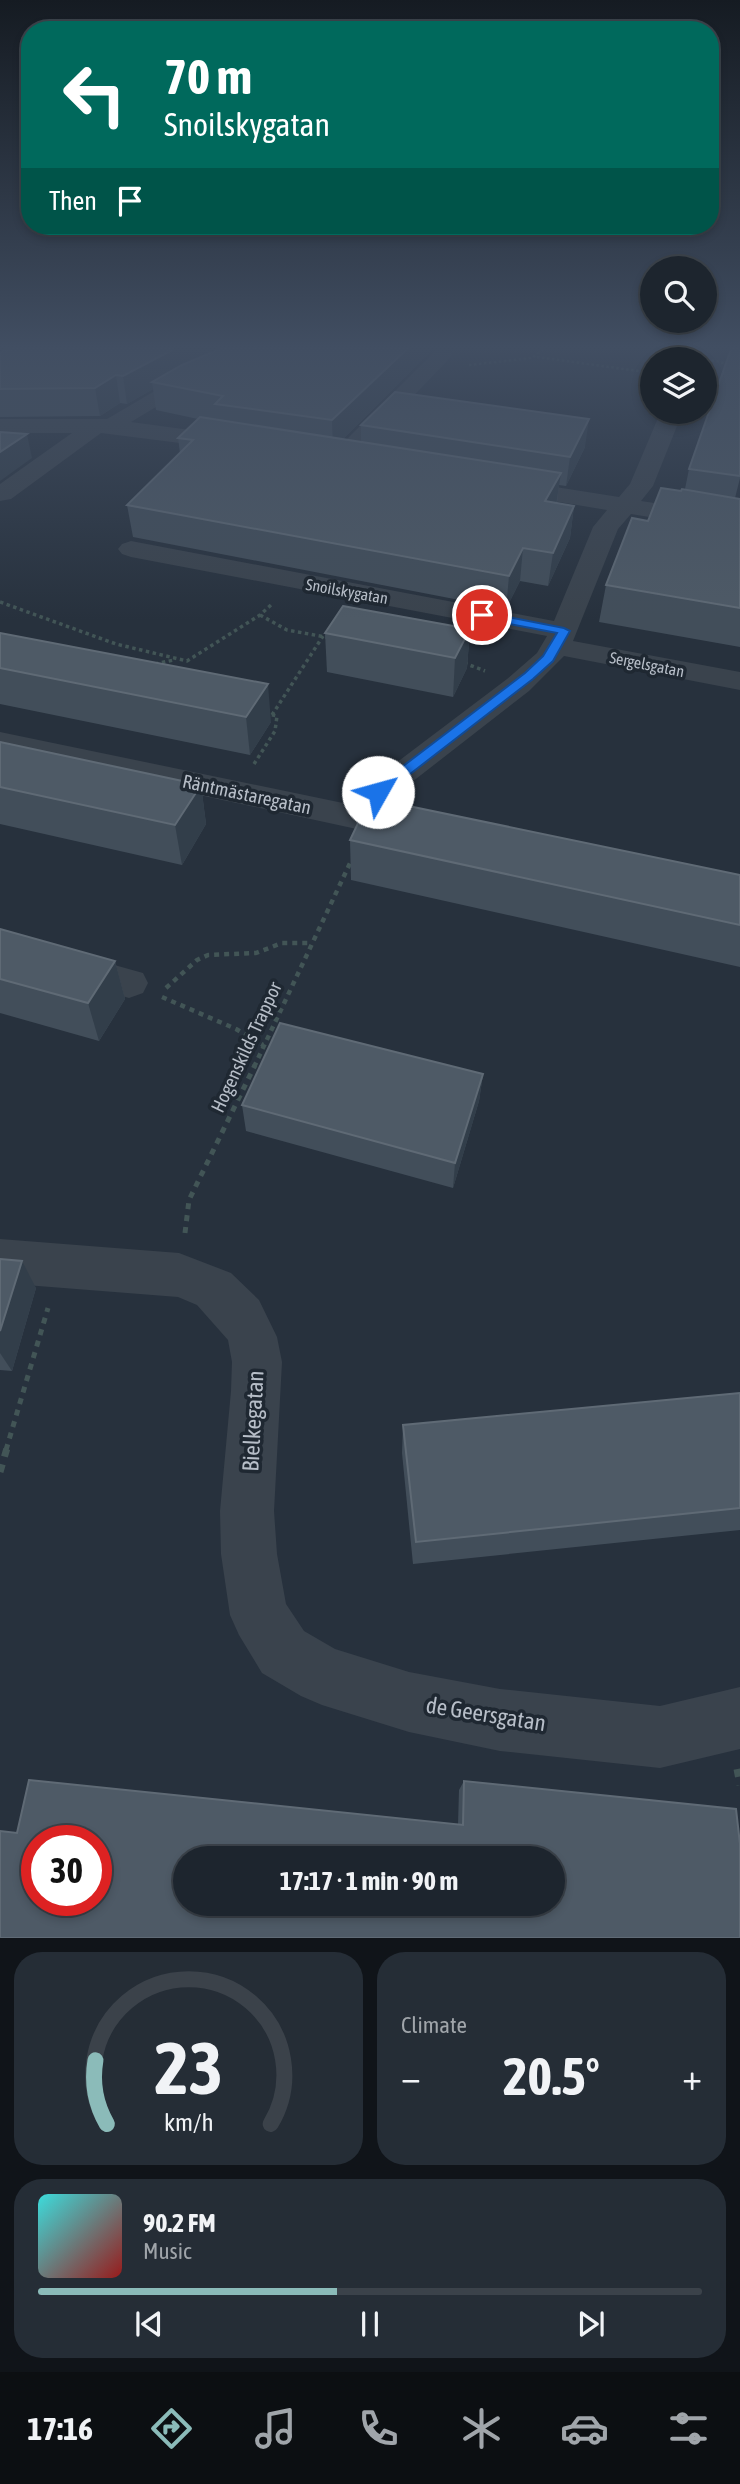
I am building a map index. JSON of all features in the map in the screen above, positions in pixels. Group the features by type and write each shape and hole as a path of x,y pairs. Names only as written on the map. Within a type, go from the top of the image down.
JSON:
{"street":[{"path":"2,494 93,439"},
{"path":"205,439 263,448"},
{"path":"314,456 351,462 370,439"},
{"path":"351,816 358,807 529,676 548,658 559,639 606,527 641,486 660,439"},
{"path":"478,482 740,524"},
{"name":"Snoilskygatan","path":"131,549 559,639"},
{"name":"Sergelsgatan","path":"559,639 740,681"},
{"name":"Räntmästaregatan","path":"0,742 436,835"},
{"path":"0,947 143,989"},
{"name":"Bielkegatan","path":"0,1261 179,1275 214,1289 242,1317 252,1337 257,1362 247,1511 249,1554 259,1615"},
{"name":"de Geersgatan","path":"259,1615 283,1651 322,1675 409,1702 500,1720 660,1737 740,1718"}],"path":[{"path":"0,602 111,643 187,661 260,615 270,607 290,581"},
{"path":"260,615 287,630 334,638"},
{"path":"272,715 323,636"},
{"path":"152,664 178,659"},
{"path":"186,671 187,661"},
{"path":"451,661 481,669"},
{"path":"253,765 275,731 277,716 260,712"},
{"name":"Hogenskilds Trappor","path":"179,1275 187,1248 185,1230 189,1200 211,1160 354,856"},
{"path":"143,989 208,955 256,953 282,943 312,943"},
{"path":"202,1014 263,1045"},
{"path":"0,1472 43,1321"}],"building":[{"path":"0,439 19,439 0,452"},
{"path":"189,439 345,439 561,473 545,501 574,506 553,553 523,548 509,576 127,505 193,440"},
{"path":"455,439 579,439 570,457"},
{"path":"699,439 740,439 740,476 689,469"},
{"path":"661,488 740,499 740,608 606,585 632,518 648,521"},
{"path":"343,606 470,629 455,658 325,633"},
{"path":"0,633 268,684 246,717 0,668"},
{"path":"0,742 201,785 175,825 0,787"},
{"path":"370,798 740,875 740,925 350,840"},
{"path":"0,929 115,961 88,1003 0,979"},
{"path":"280,1023 483,1074 455,1163 242,1105"},
{"path":"0,1259 22,1261 0,1331"},
{"path":"740,1393 740,1508 416,1542 403,1425"},
{"path":"29,1780 463,1825 464,1781 736,1809 740,1844 740,1938 0,1938 0,1831 17,1833"}],"route":[{"path":"378,792 529,676 548,658 564,631 482,615"}]}
